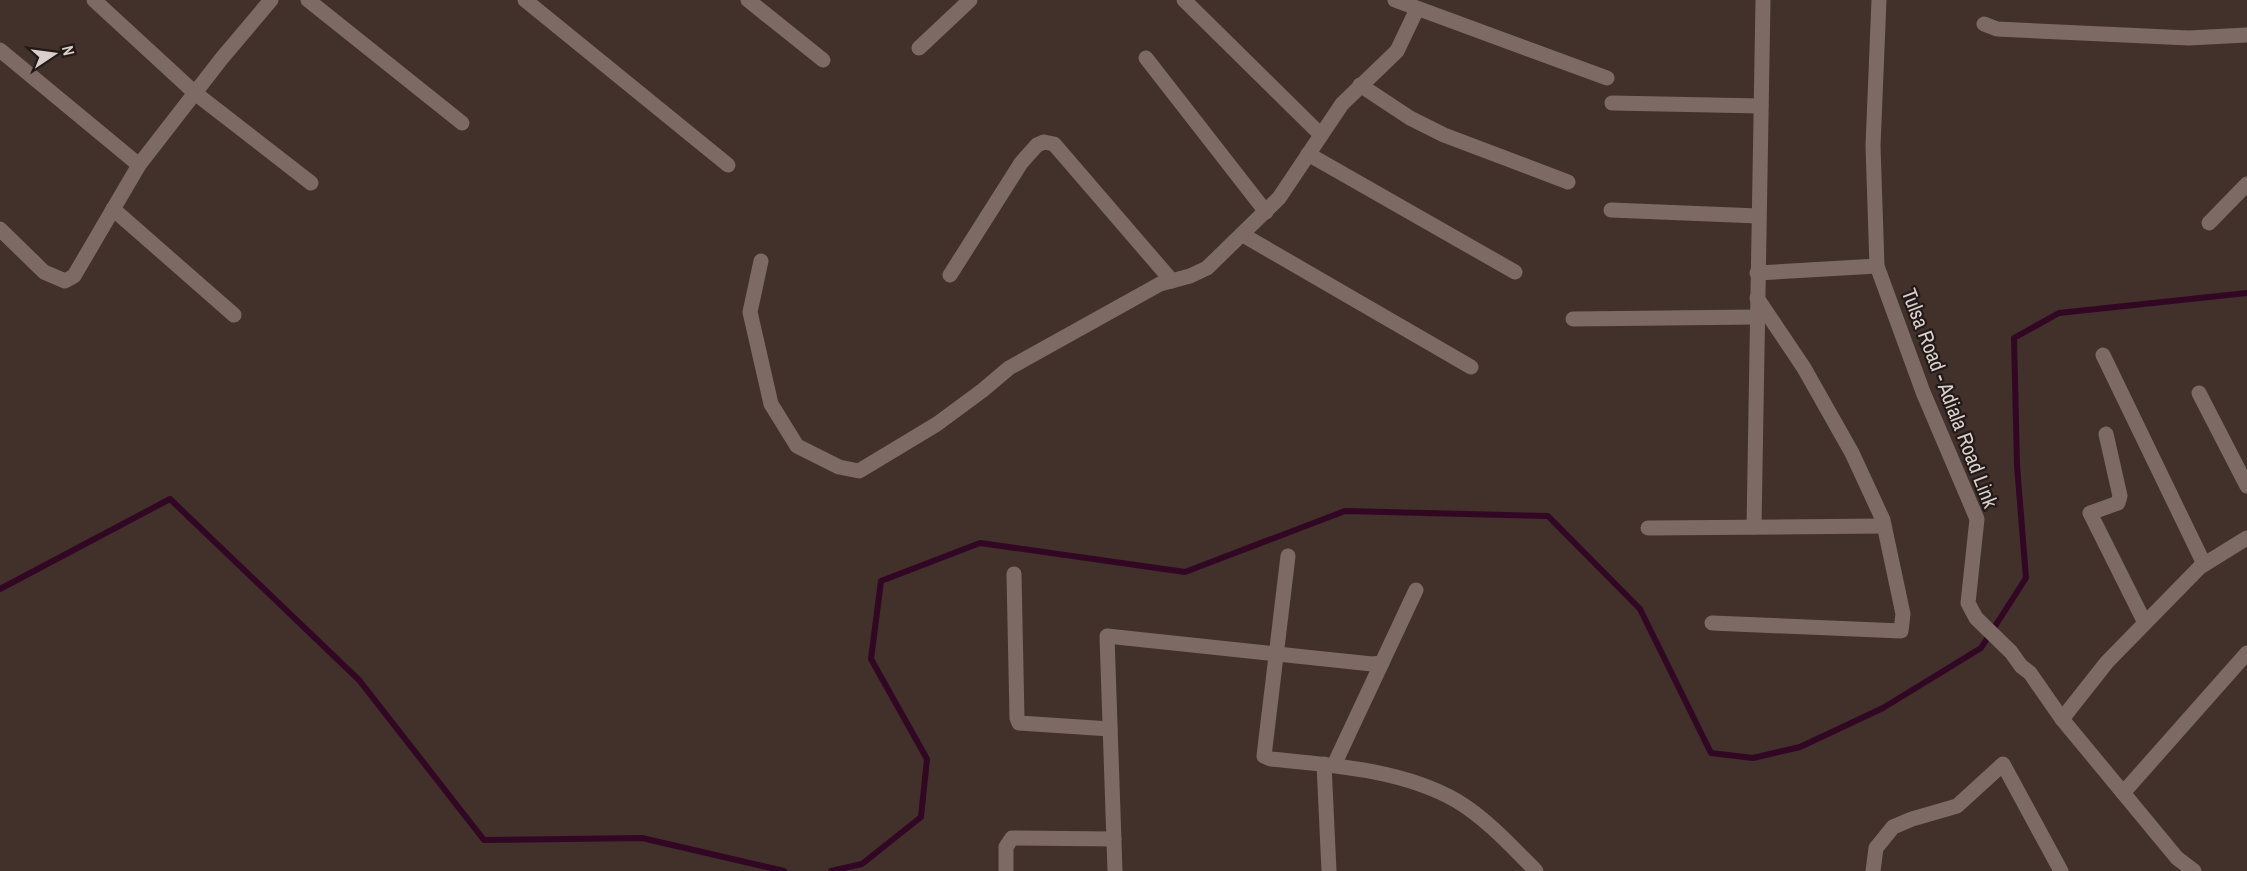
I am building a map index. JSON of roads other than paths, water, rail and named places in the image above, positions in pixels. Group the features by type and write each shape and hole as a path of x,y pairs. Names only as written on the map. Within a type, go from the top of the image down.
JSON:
{"street":[{"path":"94,0 195,93 311,183"},
{"path":"0,230 44,272 65,281 74,276 139,165 271,0"},
{"path":"308,0 462,123"},
{"path":"525,0 728,165"},
{"path":"748,0 823,60"},
{"path":"919,48 970,0"},
{"path":"1184,0 1321,135"},
{"path":"1395,0 1607,78"},
{"path":"1754,527 1763,0"},
{"name":"Tulsa Road - Adiala Road Link","path":"1879,0 1873,146 1877,266 1923,392 1977,519 1968,603 1976,618 2030,673 2062,719 2186,869"},
{"path":"761,261 750,312 771,404 797,446 839,467 859,471 937,424 984,390 1009,368 1160,284 1208,268 1279,198 1342,104 1398,51 1417,9"},
{"path":"1984,24 1997,29 2189,38 2247,35"},
{"path":"0,50 139,165"},
{"path":"1146,58 1266,212"},
{"path":"1360,85 1410,118 1444,135 1568,182"},
{"path":"1612,103 1761,106"},
{"path":"950,275 1021,163 1036,145 1044,142 1054,144 1172,281"},
{"path":"1308,154 1515,272"},
{"path":"2209,223 2247,184"},
{"path":"113,209 234,315"},
{"path":"1611,210 1758,216"},
{"path":"1243,235 1471,367"},
{"path":"1757,273 1877,266"},
{"path":"1712,623 1901,631 1903,614 1884,526 1847,444 1804,368 1757,298"},
{"path":"1574,319 1757,317"},
{"path":"2103,355 2204,564"},
{"path":"2199,393 2247,486"},
{"path":"2106,434 2120,496 2118,502 2090,513 2145,623"},
{"path":"1648,528 1884,526"},
{"path":"2062,719 2107,662 2204,564 2246,540"},
{"path":"1288,556 1264,756 1271,759 1329,765 1418,783 1458,802 1491,827 1536,871"},
{"path":"1014,574 1017,718 1019,723 1110,729"},
{"path":"1329,871 1329,765 1382,663 1416,590"},
{"path":"1115,871 1107,636 1372,664 1382,663"},
{"path":"2123,793 2247,653"},
{"path":"1873,871 1876,848 1893,827 1957,806 2003,764 2061,871"},
{"path":"1006,871 1005,847 1012,838 1114,839"}],"waterway":[{"path":"831,871 862,864 921,817 927,759 871,659 881,581 980,543 1185,572 1345,511 1548,516 1640,609 1711,753 1753,758 1800,747 1883,708 1981,648 2026,578 2017,465 2014,338 2059,313 2247,293"},
{"path":"0,589 170,499 359,680 484,840 642,838 784,871"}]}
